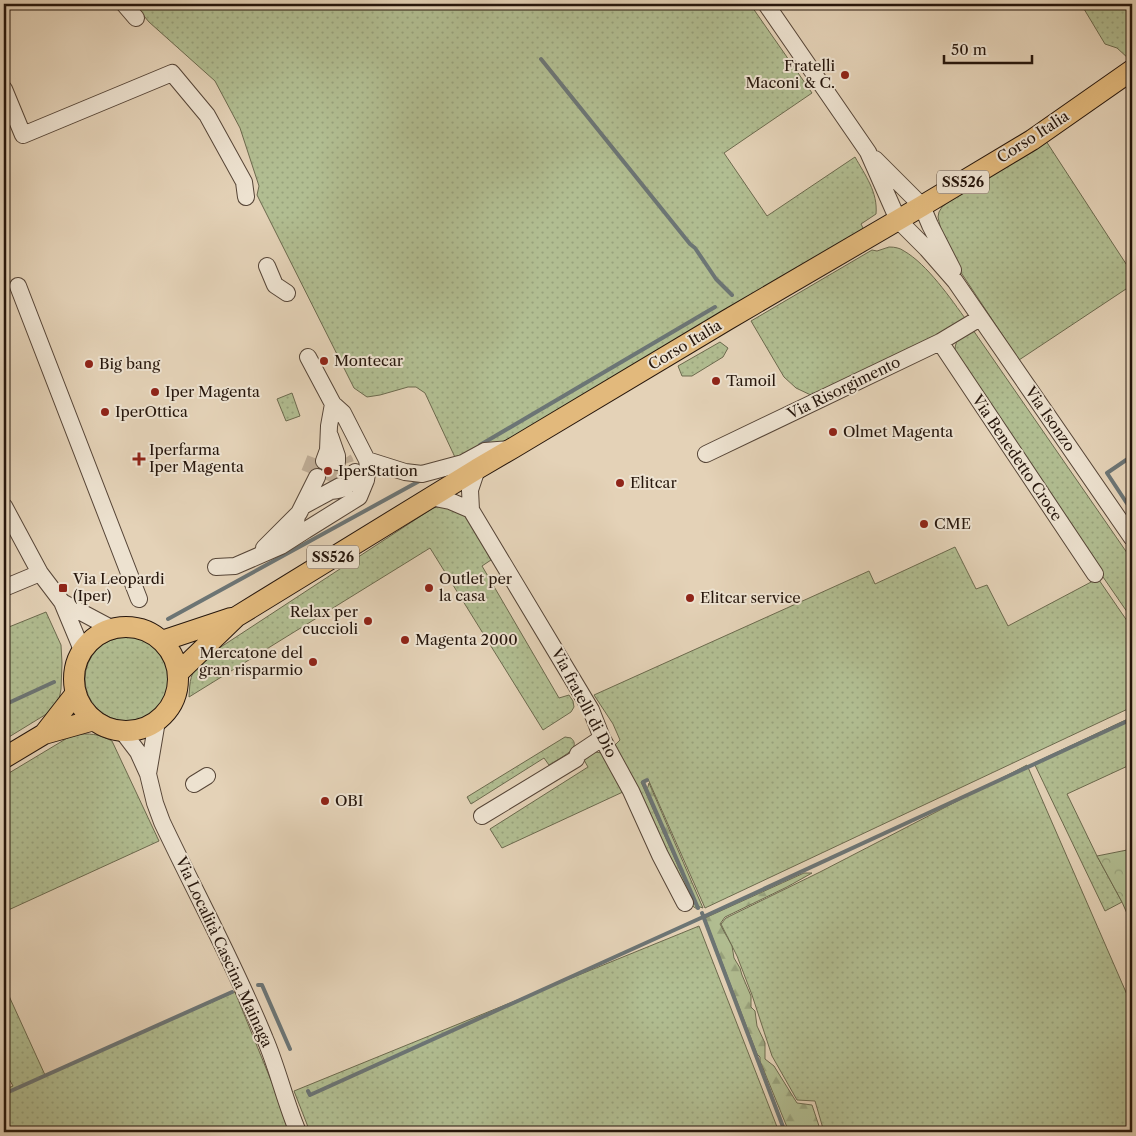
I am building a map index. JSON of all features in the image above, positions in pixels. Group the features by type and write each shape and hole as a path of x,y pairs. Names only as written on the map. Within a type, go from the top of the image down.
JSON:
{"main road":[{"name":"Corso Italia","path":"178,673 236,617 477,469 730,325 898,220 1032,140 1132,70"},
{"name":"Corso Italia","path":"162,641 236,617"},
{"path":"129,626 138,628 147,631 162,641 173,655 178,673 174,700 164,715 149,726 122,731 105,726 94,720 84,710 76,693 74,675 82,650 95,636 111,628 129,626"},
{"path":"44,734 76,693"},
{"path":"4,758 44,734 94,720"}],"street":[{"path":"124,4 136,18"},
{"path":"766,4 868,152 922,206"},
{"path":"4,89 22,135 172,73 207,115 244,182 246,197"},
{"name":"Via Isonzo","path":"868,152 898,220 954,281 1132,538"},
{"name":"Via Isonzo","path":"922,206 968,301"},
{"path":"267,266 275,285 287,293"},
{"path":"18,286 139,599"},
{"name":"Via Risorgimento","path":"706,454 940,342 980,318"},
{"name":"Via Benedetto Croce","path":"940,342 1095,574"},
{"path":"216,567 235,566 280,546 359,497 363,491 368,466 367,460 343,413 333,404 308,357"},
{"path":"264,548 316,491 341,491 350,482 334,454 333,404"},
{"path":"367,460 405,472 422,474 463,463 485,451 513,448"},
{"path":"430,497 450,501 471,510 470,490 477,469"},
{"path":"306,530 298,528 296,525 316,491"},
{"path":"4,506 40,573 62,602 82,650"},
{"name":"Via fratelli di Dio","path":"471,510 591,710 602,738 685,903"},
{"path":"4,588 40,573"},
{"path":"62,602 111,628"},
{"name":"Via Località Cascina Mainaga","path":"148,774 157,721"},
{"name":"Via Località Cascina Mainaga","path":"122,731 138,752 148,774 162,822 236,973 265,1038 298,1132"},
{"path":"482,816 576,759 578,754 602,738"}],"green space":[{"path":"134,4 750,4 812,93 724,153 767,216 855,157 873,191 876,214 861,224 864,230 460,468 425,393 416,387 408,387 367,397 354,388 257,195 259,186 240,128 215,81 149,22"},
{"path":"1081,4 1132,4 1132,56 1129,59 1117,48 1105,44"},
{"path":"1046,141 1132,273 1132,285 1019,360 950,255 938,217 942,207 947,203"},
{"path":"889,247 902,250 921,264 967,321 815,397 796,388 784,377 751,321 872,250 877,251"},
{"path":"973,330 1132,560 1132,619 1063,519 955,350 958,340"},
{"path":"720,342 728,348 723,357 692,376 682,376 678,366"},
{"path":"292,393 300,416 286,421 277,399"},
{"path":"446,505 459,510 473,526 491,560 482,566 559,698 569,695 573,701 574,707 571,712 543,730 430,548 189,697 191,677 201,660 433,508"},
{"path":"955,547 976,589 987,585 1008,626 1093,581 1099,580 1132,628 1132,707 705,908 648,779 641,782 697,909 688,903 614,746 620,740 613,724 594,695 869,571 875,584"},
{"path":"46,612 61,645 62,663 59,700 53,710 4,740 4,629"},
{"path":"127,637 143,640 157,649 166,663 169,679 166,695 157,709 143,718 127,721 111,718 97,709 88,695 85,679 88,663 97,649 111,640"},
{"path":"1132,717 1132,764 1067,794 1122,902 1105,911 1034,763"},
{"path":"74,734 94,734 112,741 159,841 4,912 4,776"},
{"path":"565,737 571,738 574,743 573,748 567,754 549,765 544,758 471,804 467,797"},
{"path":"595,752 602,753 625,791 502,848 490,829 588,767 584,760"},
{"path":"1027,765 1132,1006 1132,1132 824,1132 815,1101 797,1100 772,1056 737,956 721,924 726,918 820,872"},
{"path":"649,783 703,908 697,906 647,790"},
{"path":"1132,849 1132,925 1097,856"},
{"path":"804,873 812,873 725,917 720,924 732,946 734,958 751,996 751,1007 755,1011 757,1026 765,1043 765,1059 774,1066 797,1103 812,1105 821,1132 789,1132 705,918"},
{"path":"699,926 779,1132 310,1132 294,1091"},
{"path":"4,985 45,1075 235,992 292,1132 4,1132 4,1090 13,1086 4,1070"}],"waterway":[{"path":"541,59 695,248 716,279 732,295"},
{"path":"480,445 715,307"},
{"path":"1132,456 1107,473 1132,511"},
{"path":"168,619 423,479"},
{"path":"4,705 54,682"},
{"path":"308,1091 310,1095 703,917 1132,719"},
{"path":"647,780 643,782 698,908"},
{"path":"702,913 785,1132"},
{"path":"258,985 262,985 290,1049"},
{"path":"4,1094 232,992"}],"tunnel":[{"path":"309,473 315,458"},
{"path":"340,486 347,469 344,459"},
{"path":"326,480 332,465"}],"place":[{"name":"Fratelli Maconi & C.","path":"845,75"},
{"name":"Montecar","path":"324,361"},
{"name":"Big bang","path":"89,364"},
{"name":"Tamoil","path":"716,381"},
{"name":"Iper Magenta","path":"155,392"},
{"name":"IperOttica","path":"105,412"},
{"name":"Olmet Magenta","path":"833,432"},
{"name":"Iperfarma Iper Magenta","path":"139,459"},
{"name":"IperStation","path":"328,471"},
{"name":"Elitcar","path":"620,483"},
{"name":"CME","path":"924,524"},
{"name":"Via Leopardi (Iper)","path":"63,588"},
{"name":"Outlet per la casa","path":"429,588"},
{"name":"Elitcar service","path":"690,598"},
{"name":"Relax per cuccioli","path":"368,621"},
{"name":"Magenta 2000","path":"405,640"},
{"name":"Mercatone del gran risparmio","path":"313,662"},
{"name":"OBI","path":"325,801"}]}
